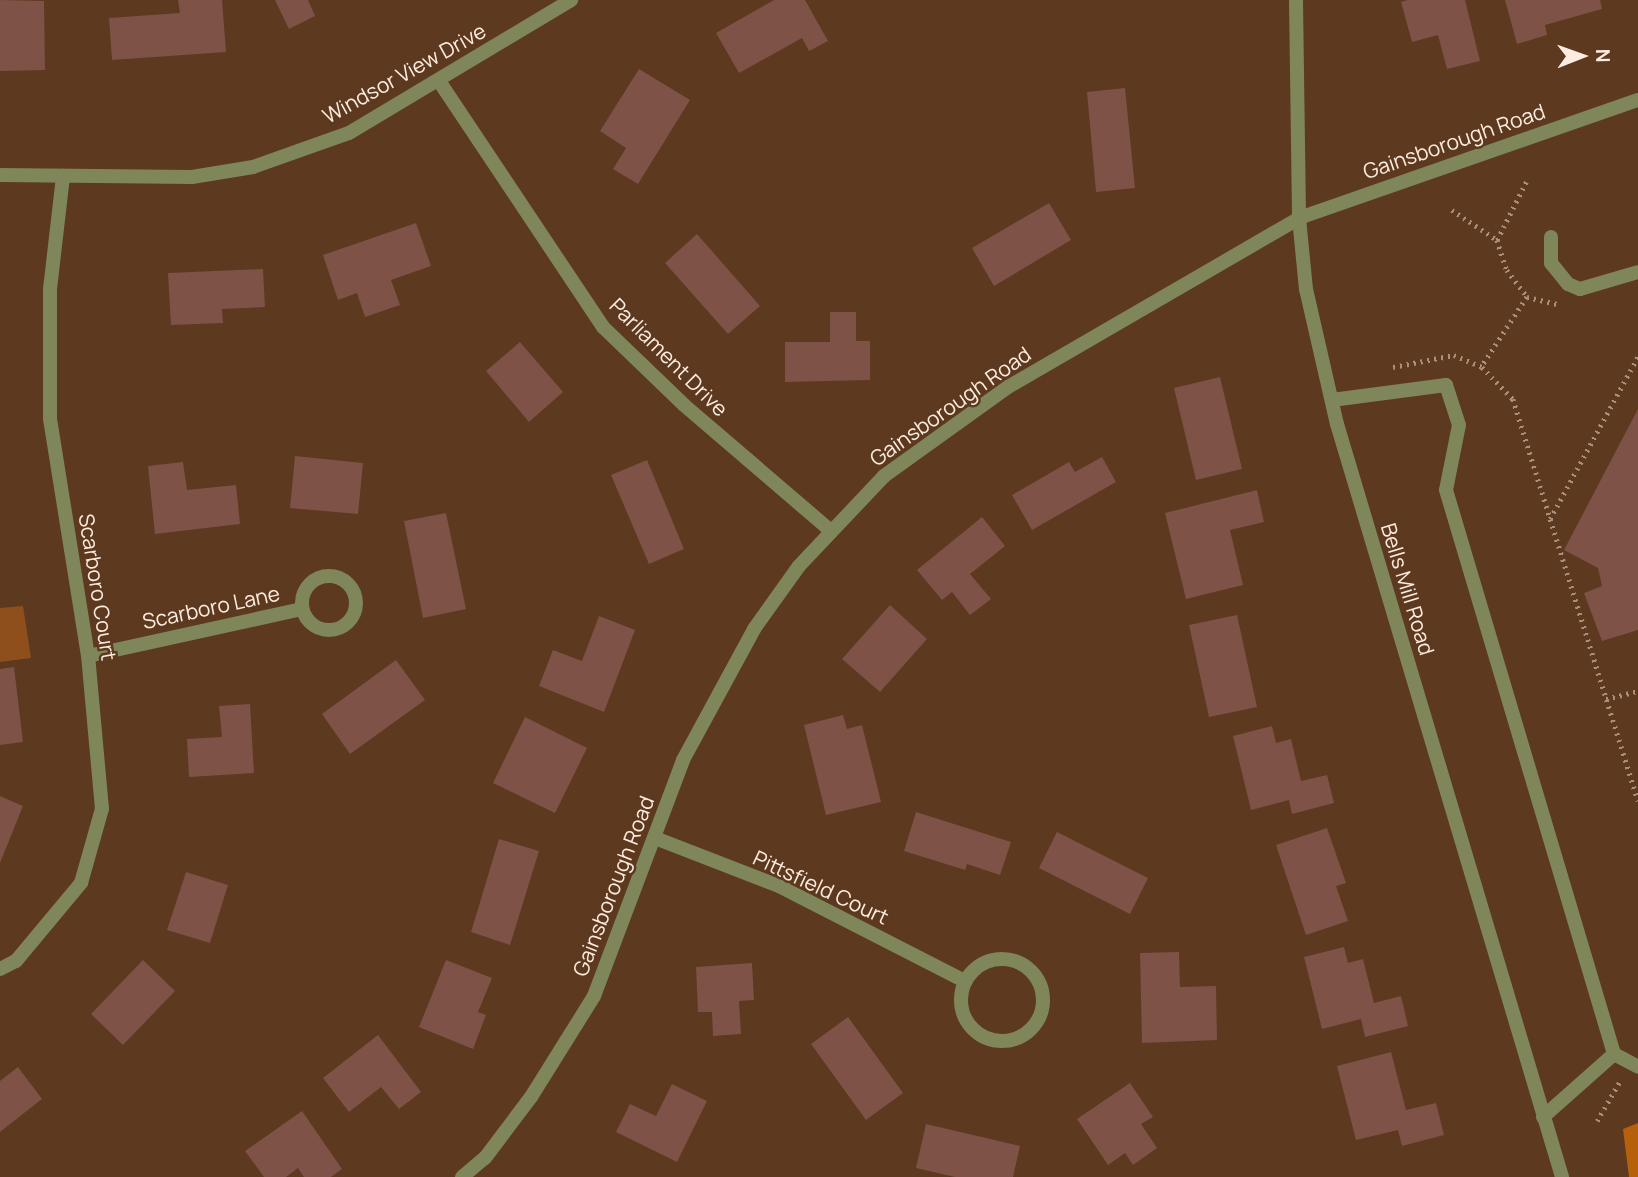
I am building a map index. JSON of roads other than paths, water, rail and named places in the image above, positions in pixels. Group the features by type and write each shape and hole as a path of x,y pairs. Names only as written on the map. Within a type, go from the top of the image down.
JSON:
{"street":[{"name":"Windsor View Drive","path":"0,175 192,177 253,167 349,133 571,0"},
{"name":"Bells Mill Road","path":"1296,0 1299,218 1306,289 1332,400 1562,1177"},
{"name":"Parliament Drive","path":"439,81 603,327 684,405 830,530"},
{"name":"Gainsborough Road","path":"463,1177 485,1158 531,1097 594,996 682,760 754,629 830,530 884,476 1008,387 1299,218 1638,100"},
{"name":"Scarboro Court","path":"0,969 16,961 81,883 102,809 88,656 50,419 50,289 63,176"},
{"path":"1551,237 1551,263 1568,284 1580,289 1638,272"},
{"path":"1332,400 1447,385 1459,425 1446,490 1614,1054 1638,1068"},
{"name":"Scarboro Lane","path":"88,656 302,609"},
{"name":"Pittsfield Court","path":"655,838 779,886 965,981"},
{"path":"995,959 1020,963 1031,971 1043,994 1039,1019 1021,1037 1008,1041 983,1037 965,1019 960,1007 965,981 972,971 995,959"},
{"path":"1543,1117 1614,1054"}]}
